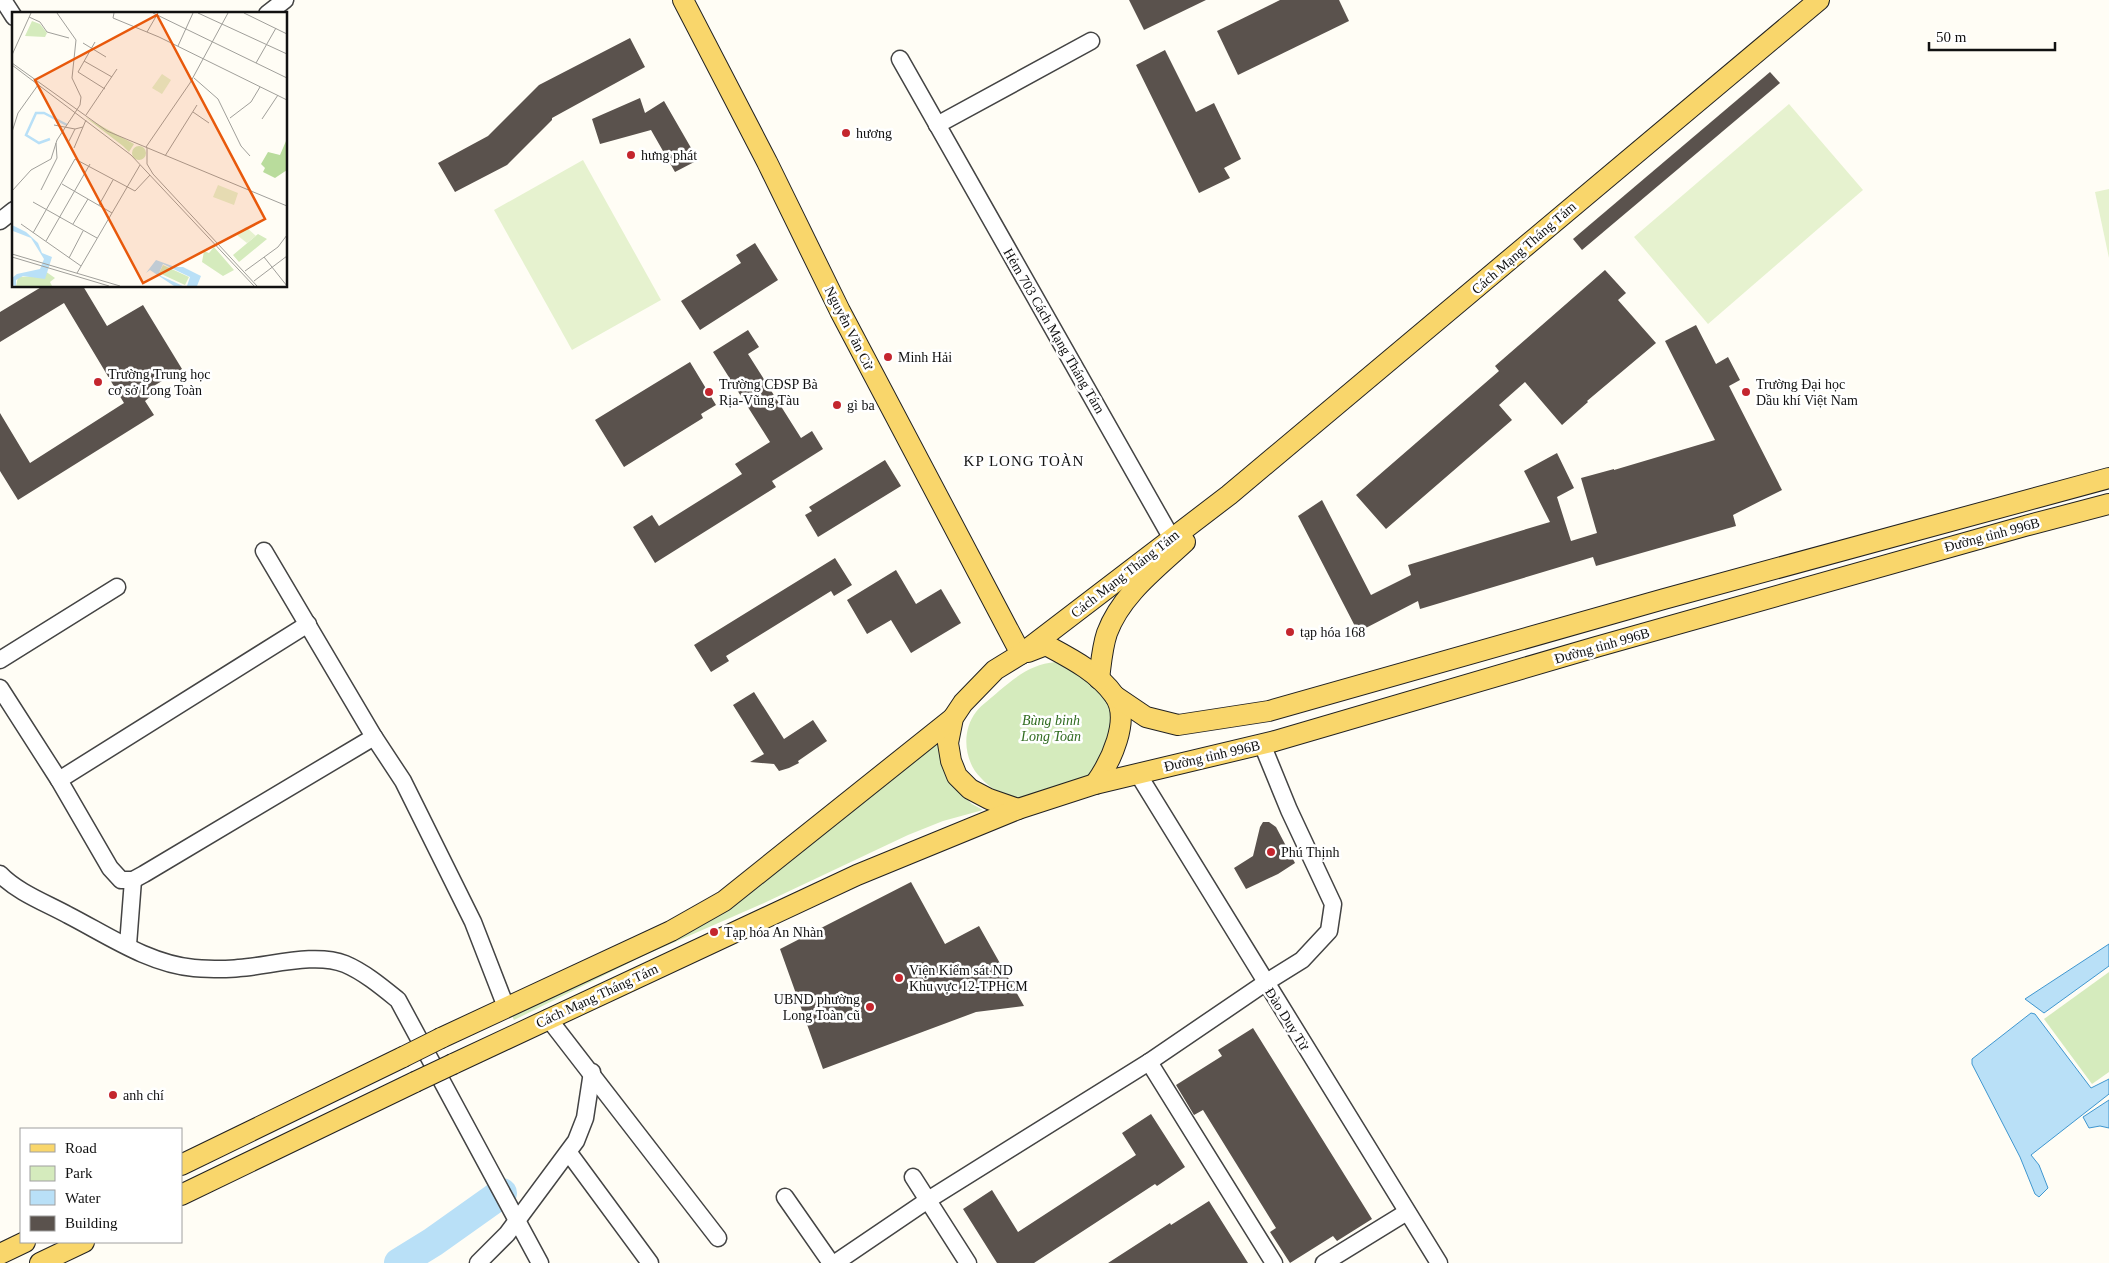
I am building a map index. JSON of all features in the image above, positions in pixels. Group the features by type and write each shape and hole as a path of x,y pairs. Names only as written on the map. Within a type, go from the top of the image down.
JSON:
{"main road":[{"name":"Nguyễn Văn Cừ","path":"682,0 767,162 840,312 1021,654"},
{"name":"Cách Mạng Tháng Tám","path":"1021,654 1171,537 1229,495 1818,0"},
{"name":"Đường tỉnh 996B","path":"1115,696 1146,717 1178,725 1269,712 1664,599 2109,478"},
{"name":"Cách Mạng Tháng Tám","path":"1099,679 1107,634 1117,611 1134,589 1186,540 1229,495"},
{"path":"2022,501 2025,526"},
{"name":"Đường tỉnh 996B","path":"1095,784 1269,742 1596,647 2109,504"},
{"path":"1046,645 1085,667 1115,696 1120,710 1120,726 1115,748 1107,767 1095,784 1018,809 989,799 970,789 957,776 951,761 948,743 953,718 963,703 994,670 1021,654 1046,645"},
{"path":"1269,712 1269,742"},
{"name":"Cách Mạng Tháng Tám","path":"182,1166 441,1038 671,931 724,901 953,718"},
{"name":"Cách Mạng Tháng Tám","path":"182,1195 548,1018 857,875 1018,809"},
{"path":"0,1254 23,1243"},
{"path":"50,1261 82,1243"}],"street":[{"path":"3,0 12,14"},
{"path":"270,12 285,0"},
{"path":"937,125 1091,41"},
{"name":"Hẻm 703 Cách Mạng Tháng Tám","path":"900,59 1171,537"},
{"path":"0,221 12,212"},
{"path":"264,551 374,737 403,781 440,852 473,922 506,1007"},
{"path":"0,660 117,587"},
{"path":"59,780 308,624"},
{"path":"0,688 59,780 110,868 121,880 133,880 374,737"},
{"path":"836,1263 928,1200 1148,1062 1302,960 1329,931 1333,904 1289,810 1269,742"},
{"name":"Đào Duy Từ","path":"1138,774 1439,1263"},
{"path":"0,874 33,896 128,945 169,963 192,968 238,969 318,960 345,964 368,978 398,1000 540,1263"},
{"path":"128,945 133,880"},
{"path":"548,1018 592,1072 718,1238"},
{"path":"1148,1062 1274,1263"},
{"path":"478,1263 508,1234 568,1153 584,1123 592,1072"},
{"path":"568,1153 650,1263"},
{"path":"913,1177 968,1263"},
{"path":"785,1197 831,1263"},
{"path":"1324,1263 1407,1212"}],"green space":[{"path":"1789,104 1863,190 1708,324 1634,237"},
{"path":"583,160 661,300 572,350 494,210"},
{"path":"2109,189 2109,258 2095,192"},
{"name":"Bùng binh Long Toàn","path":"1056,662 1067,663 1109,696 1114,735 1090,776 1022,798 1007,796 988,785 975,771 966,746 968,728 978,709 1012,680 1032,668"},
{"path":"941,738 958,791 972,804 983,810 943,821 908,835 764,903 643,956 514,1020 512,1016 641,951"},
{"path":"2109,972 2109,1072 2092,1084 2044,1019"}],"water":[{"path":"2109,944 2109,966 2044,1013 2025,999"},
{"path":"2031,1013 2035,1014 2091,1088 2109,1079 2109,1094 2031,1155 2039,1165 2048,1188 2039,1197 2035,1194 2020,1157 1972,1064 1972,1059"},
{"path":"2109,1100 2109,1128 2100,1126 2089,1128 2083,1117"}],"building":[{"path":"1129,0 1206,0 1144,30"},
{"path":"1280,0 1339,0 1349,21 1238,75 1217,31"},
{"path":"630,38 645,67 552,118 507,165 455,192 438,163 488,136 539,85"},
{"path":"1165,50 1196,112 1214,103 1241,159 1224,168 1230,178 1199,193 1136,65"},
{"path":"1770,72 1780,83 1582,250 1573,239"},
{"path":"640,98 645,113 664,101 698,160 675,172 651,130 600,144 592,119"},
{"path":"755,243 778,280 700,330 681,301 741,263 736,255"},
{"path":"1605,270 1626,293 1618,300 1656,343 1587,401 1562,425 1525,382 1499,405 1512,420 1386,529 1356,495 1499,371 1495,366"},
{"path":"40,288 84,288 107,326 143,305 182,369 147,390 151,396 145,401 154,415 18,500 0,471 0,413 30,463 124,403 64,303 0,342 0,312"},
{"path":"1696,325 1716,364 1728,357 1740,380 1729,386 1782,490 1733,515 1736,526 1596,566 1593,557 1420,609 1418,601 1358,632 1298,516 1322,500 1371,595 1411,575 1408,565 1550,522 1524,471 1557,453 1574,488 1557,497 1571,541 1597,533 1581,478 1715,440 1665,341"},
{"path":"748,330 759,347 748,354 801,438 812,431 823,449 772,481 776,487 655,563 633,527 652,515 659,526 742,474 735,464 770,442 713,352"},
{"path":"690,362 716,405 701,414 703,418 624,467 595,420"},
{"path":"885,460 901,486 818,537 805,515 812,511 809,507"},
{"path":"835,558 852,585 834,596 831,591 726,656 729,661 711,672 694,645"},
{"path":"896,570 916,604 941,589 961,623 911,653 891,620 867,634 847,600"},
{"path":"754,692 784,739 813,720 827,741 798,761 799,763 779,771 774,764 750,762 764,754 733,705"},
{"name":"Phú Thịnh","path":"1263,822 1269,822 1276,827 1295,863 1278,874 1246,889 1234,868 1253,856"},
{"name":"Viện Kiểm sát ND Khu vực 12-TPHCM","path":"911,882 945,944 979,926 1024,1006 976,1012 823,1069 780,949"},
{"path":"1253,1028 1372,1219 1337,1241 1333,1236 1290,1263 1270,1232 1276,1228 1203,1110 1194,1115 1176,1085 1222,1056 1218,1050"},
{"path":"1151,1114 1185,1167 1157,1186 1155,1184 1034,1263 997,1263 963,1209 992,1190 1018,1232 1136,1155 1122,1133"},
{"path":"1209,1201 1248,1263 1108,1263 1170,1223 1171,1225"}],"waterway":[{"path":"399,1263 433,1242 502,1193"}],"place":[{"name":"hương","path":"846,133"},
{"name":"hưng phát","path":"631,155"},
{"name":"Minh Hải","path":"888,357"},
{"name":"Trường Trung học cơ sở Long Toàn","path":"98,382"},
{"name":"Trường CĐSP Bà Rịa-Vũng Tàu","path":"709,392"},
{"name":"Trường Đại học Dầu khí Việt Nam","path":"1746,392"},
{"name":"gì ba","path":"837,405"},
{"name":"tạp hóa 168","path":"1290,632"},
{"name":"Phú Thịnh","path":"1271,852"},
{"name":"Tạp hóa An Nhàn","path":"714,932"},
{"name":"Viện Kiểm sát ND Khu vực 12-TPHCM","path":"899,978"},
{"name":"UBND phường Long Toàn cũ","path":"870,1007"},
{"name":"anh chí","path":"113,1095"}],"district":[{"name":"KP LONG TOÀN","path":"1024,461"}]}
